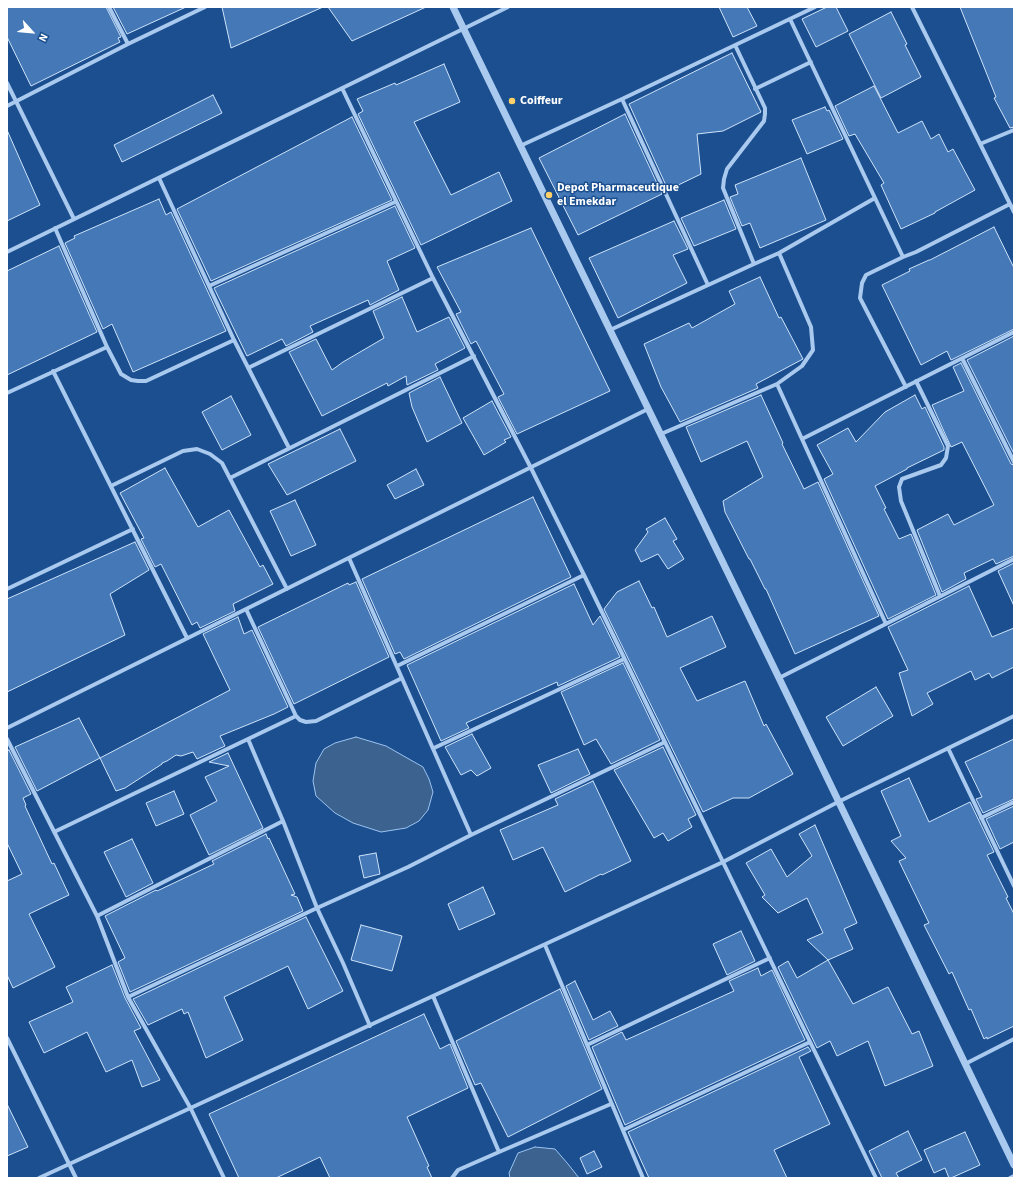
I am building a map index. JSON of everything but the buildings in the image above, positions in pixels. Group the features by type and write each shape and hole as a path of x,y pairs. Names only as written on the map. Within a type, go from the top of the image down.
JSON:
{"street":[{"path":"109,7 128,44"},
{"path":"7,106 128,44 205,7"},
{"path":"453,7 1014,1165"},
{"path":"7,252 508,7"},
{"path":"520,146 815,7"},
{"path":"912,7 1014,212"},
{"path":"790,19 903,257"},
{"path":"734,45 765,108 764,121 727,169 723,188 754,264"},
{"path":"755,89 811,62"},
{"path":"7,83 74,219"},
{"path":"342,88 395,202 584,575 876,1178"},
{"path":"622,99 708,285"},
{"path":"980,144 1014,130"},
{"path":"159,178 234,340 289,448"},
{"path":"610,330 779,253 875,198"},
{"path":"209,286 395,202"},
{"path":"906,387 860,298 862,283 866,275 916,252 1010,204"},
{"path":"55,228 107,347 121,374 131,380 146,381 234,340"},
{"path":"660,435 776,384 802,366 813,350 811,327 779,253"},
{"path":"248,368 433,278"},
{"path":"802,439 1014,332"},
{"path":"7,393 107,347"},
{"path":"230,478 474,356"},
{"path":"962,358 1014,462"},
{"path":"53,371 187,638"},
{"path":"916,381 948,446 946,458 941,465 902,479 899,487 901,501 940,596"},
{"path":"776,384 886,624"},
{"path":"7,728 648,409"},
{"path":"111,486 184,451 197,449 210,454 222,463 286,589"},
{"path":"7,589 132,529"},
{"path":"349,558 472,835"},
{"path":"779,678 1014,558"},
{"path":"397,666 584,575"},
{"path":"246,609 296,716 300,720 306,722 316,721 402,678"},
{"path":"434,748 624,659"},
{"path":"54,832 296,716"},
{"path":"39,1178 723,862 838,802 1014,716"},
{"path":"7,739 97,916 128,997 191,1109 224,1178"},
{"path":"248,739 317,908 370,1026"},
{"path":"128,997 408,867 665,742"},
{"path":"948,748 1014,886"},
{"path":"981,818 1014,802"},
{"path":"97,916 282,821"},
{"path":"545,945 643,1178"},
{"path":"587,1045 770,958"},
{"path":"433,996 499,1152"},
{"path":"7,1038 76,1178"},
{"path":"965,1064 1014,1039"},
{"path":"623,1130 810,1042"},
{"path":"452,1178 458,1170 611,1104"},
{"path":"1010,1178 1014,1176"}],"water":[{"path":"356,737 386,746 423,767 433,792 428,810 419,821 406,828 381,832 353,823 335,813 316,796 313,781 316,763 324,749 335,743"},
{"path":"535,1147 555,1149 579,1178 510,1178 509,1173 518,1153"}],"place":[{"name":"Coiffeur","path":"512,101"},
{"name":"Depot Pharmaceutique el Emekdar","path":"549,195"}]}
